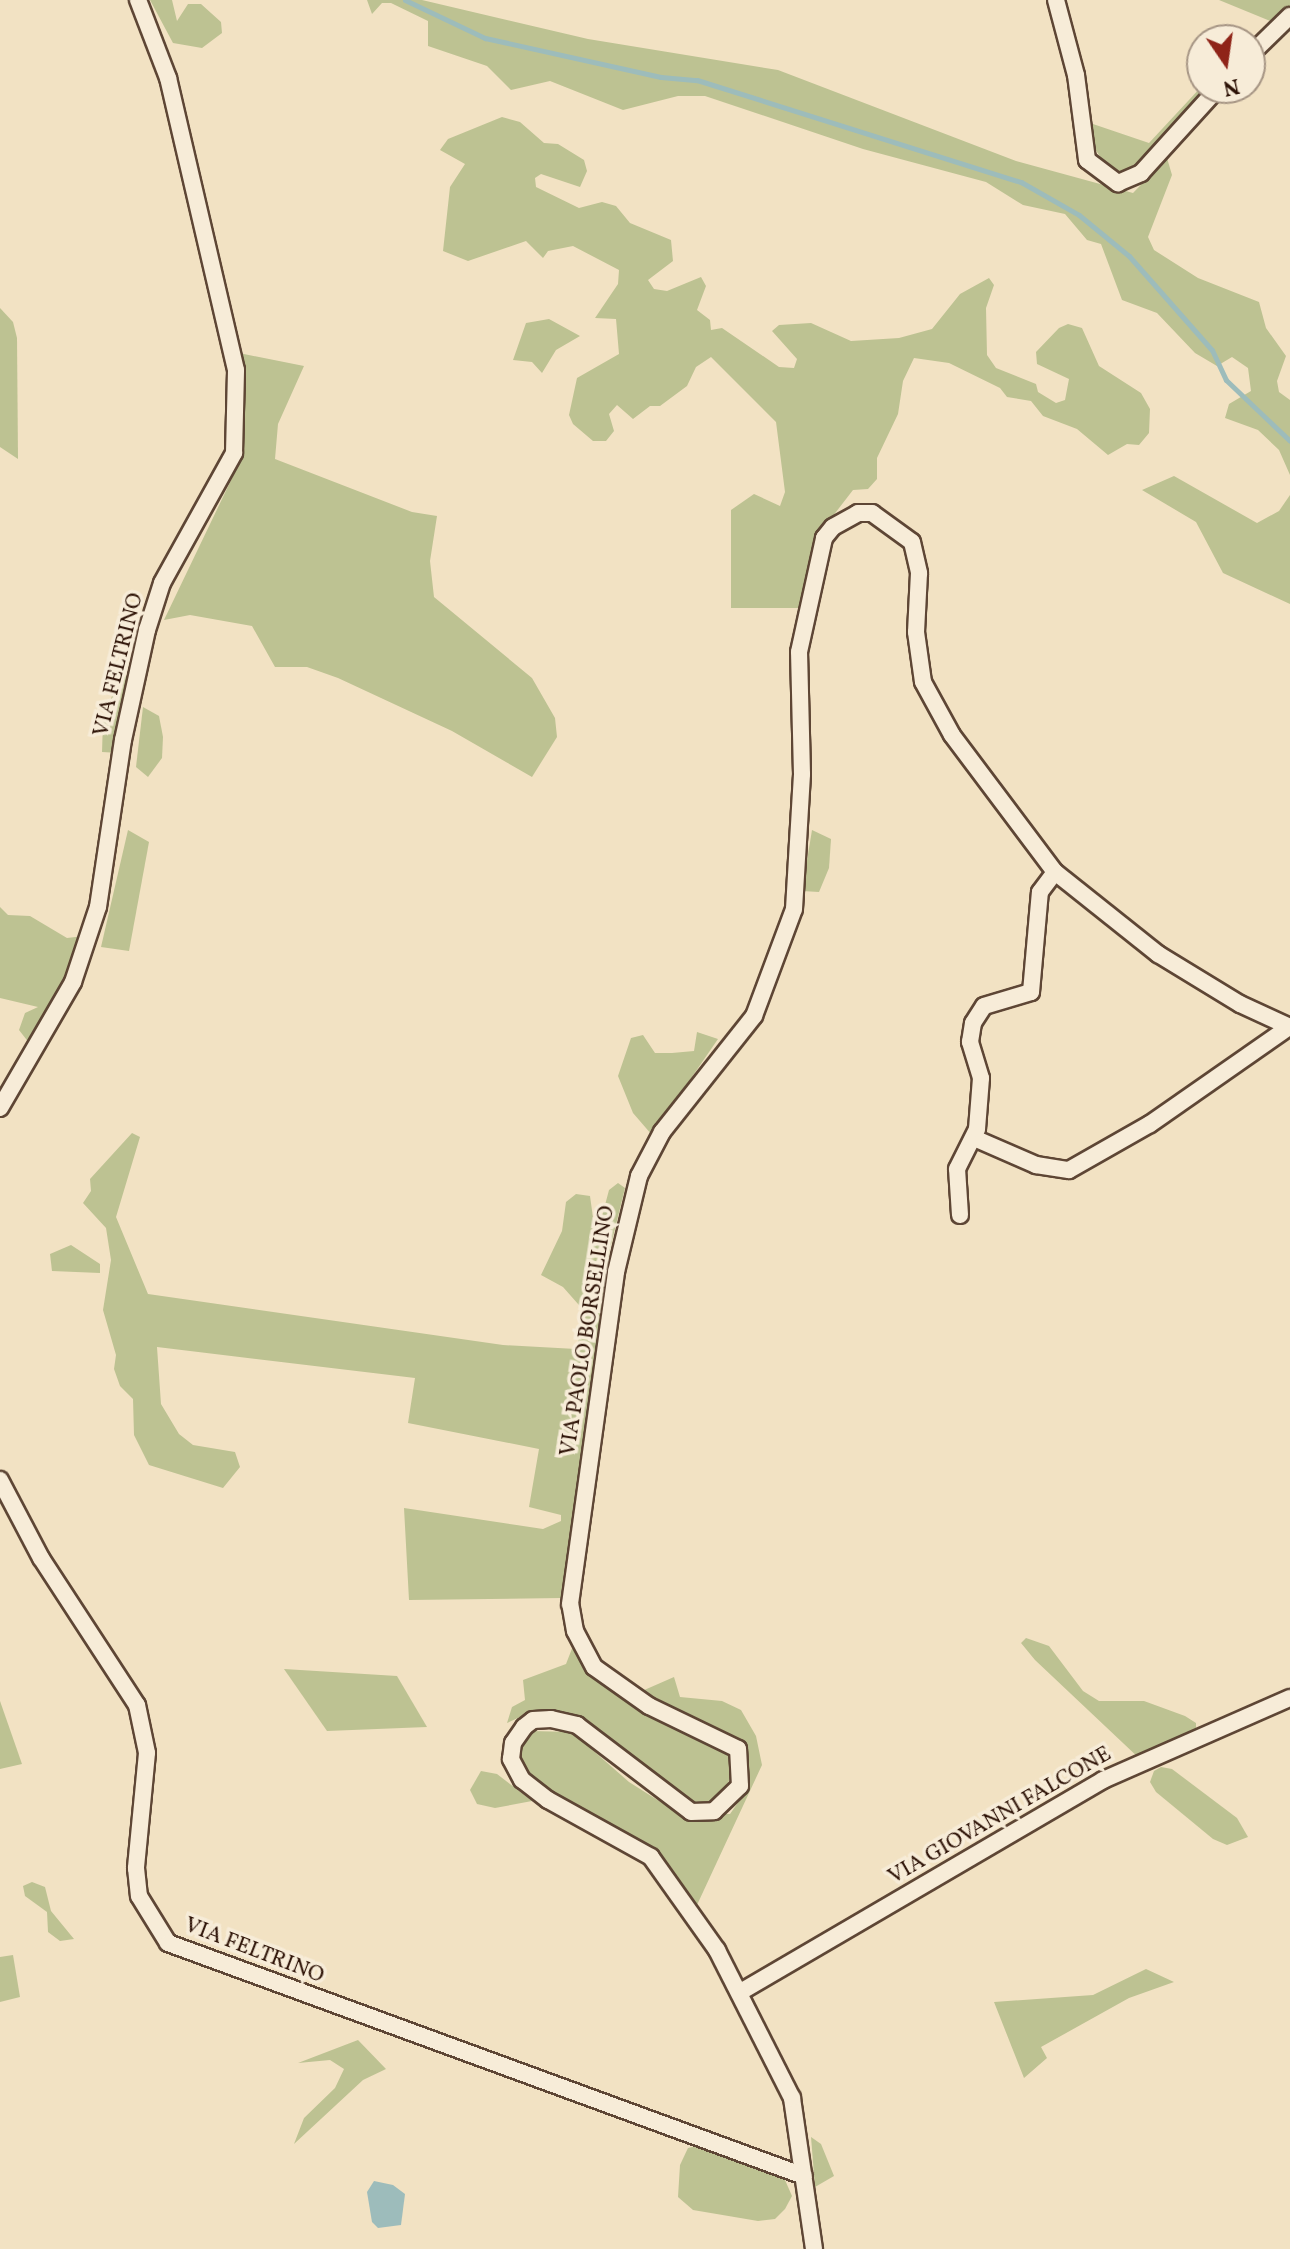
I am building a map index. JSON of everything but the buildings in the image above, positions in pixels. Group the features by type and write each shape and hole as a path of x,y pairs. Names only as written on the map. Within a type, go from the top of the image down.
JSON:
{"street":[{"name":"VIA FELTRINO","path":"0,1108 73,982 98,907 123,740 147,630 162,583 234,453 236,370 168,78 138,0"},
{"path":"1056,0 1076,75 1087,160 1118,183 1141,173 1204,104"},
{"path":"1266,39 1290,16"},
{"name":"VIA PAOLO BORSELLINO","path":"814,2249 792,2098 742,1991 651,1857 548,1800 522,1780 511,1759 513,1743 524,1727 533,1720 551,1719 577,1725 691,1812 714,1811 740,1786 738,1749 649,1706 594,1667 575,1631 570,1604 616,1272 639,1176 662,1132 754,1016 794,909 802,622 824,538 844,518 872,513 912,542 919,573 916,632 923,682 952,735 1055,872 1158,954 1240,1004 1290,1027"},
{"path":"960,1215 957,1169 974,1138 981,1078 970,1042 973,1023 984,1006 1031,992 1040,892 1055,872"},
{"path":"974,1138 1036,1165 1069,1170 1150,1124 1290,1027"},
{"name":"VIA FELTRINO","path":"0,1480 41,1558 137,1705 147,1753 136,1868 139,1896 168,1943 804,2176"},
{"name":"VIA GIOVANNI FALCONE","path":"742,1991 1103,1780 1290,1698"}],"green space":[{"path":"150,0 172,0 177,21 188,4 201,4 221,22 222,33 202,48 173,43"},
{"path":"367,0 422,0 588,39 778,70 1016,161 1133,193 1167,158 1172,175 1148,237 1154,250 1198,278 1259,302 1266,328 1286,356 1277,381 1279,392 1290,400 1290,475 1279,450 1258,430 1225,418 1229,404 1251,391 1248,368 1232,357 1217,366 1195,353 1157,313 1122,300 1101,244 1087,240 1065,214 1023,205 986,182 863,149 705,96 678,96 623,110 550,81 511,90 487,66 428,46 428,21 391,3 382,3 372,14"},
{"path":"1219,0 1290,0 1290,8 1275,23"},
{"path":"1186,103 1196,104 1149,156 1121,172 1105,164 1095,149 1090,123 1149,143"},
{"path":"502,117 520,122 544,143 558,144 584,160 587,171 580,187 541,174 535,178 536,187 579,208 602,202 616,206 630,223 671,240 673,261 648,280 654,289 667,291 701,277 706,286 697,310 710,320 711,330 722,328 779,367 794,368 797,359 772,331 779,325 811,323 851,341 899,338 932,329 960,294 989,278 994,285 986,308 987,355 996,368 1036,384 1038,392 1056,403 1065,400 1069,379 1037,364 1036,352 1059,328 1068,324 1082,328 1099,366 1141,393 1150,409 1149,433 1139,445 1127,444 1108,455 1077,429 1043,416 1031,401 1007,397 1000,388 949,363 914,358 903,381 898,414 877,458 877,479 868,489 853,490 819,534 800,608 731,608 731,510 754,494 780,506 785,492 776,422 711,357 696,367 687,386 660,406 650,406 633,419 617,405 609,414 614,431 606,441 593,441 573,424 569,415 577,378 619,354 616,319 595,318 618,284 619,270 573,246 548,251 543,258 526,241 468,261 443,251 450,187 465,164 440,150 448,139"},
{"path":"0,308 13,322 17,338 18,459 0,447"},
{"path":"549,319 580,336 556,350 542,373 532,362 513,360 526,323"},
{"path":"239,353 304,366 278,424 275,459 412,512 437,516 430,561 434,597 532,678 555,718 557,737 532,777 452,731 338,678 307,667 275,667 252,626 190,615 164,620 234,474 243,423"},
{"path":"1174,476 1257,523 1279,511 1290,495 1290,604 1223,573 1196,522 1142,490"},
{"path":"129,675 133,678 119,753 102,752 103,720 118,680"},
{"path":"143,707 159,716 163,737 162,758 148,777 136,767"},
{"path":"128,830 149,842 129,951 101,947"},
{"path":"812,830 831,839 829,868 819,892 802,891"},
{"path":"0,907 8,915 30,916 67,938 84,936 71,981 33,1048 19,1030 25,1013 38,1007 0,998"},
{"path":"697,1032 718,1039 652,1135 633,1113 618,1076 631,1038 643,1035 655,1053 694,1051"},
{"path":"132,1133 140,1137 116,1217 148,1294 503,1345 576,1349 586,1313 563,1287 541,1275 562,1231 566,1202 576,1194 590,1196 596,1239 609,1190 618,1183 625,1188 610,1249 561,1598 409,1600 404,1508 543,1529 561,1521 561,1515 529,1507 539,1449 408,1423 415,1378 157,1347 161,1404 179,1434 193,1445 235,1452 240,1467 223,1488 149,1465 134,1435 133,1399 120,1386 114,1369 116,1355 103,1310 111,1260 106,1228 83,1203 91,1191 90,1179"},
{"path":"71,1245 100,1264 100,1273 52,1271 50,1254"},
{"path":"1026,1638 1049,1646 1083,1691 1099,1701 1144,1701 1185,1716 1196,1723 1196,1731 1141,1760 1035,1660 1021,1643"},
{"path":"573,1646 636,1708 731,1754 730,1779 723,1791 710,1802 691,1803 593,1727 561,1711 531,1712 507,1723 512,1707 525,1700 523,1680 566,1664"},
{"path":"284,1669 397,1676 427,1727 327,1731"},
{"path":"674,1677 680,1697 722,1701 741,1710 756,1736 762,1765 697,1905 665,1866 535,1782 520,1761 520,1749 531,1731 572,1732 629,1782 678,1813 730,1814 746,1791 746,1758 725,1734 642,1691"},
{"path":"0,1701 22,1764 0,1769"},
{"path":"1161,1767 1172,1769 1237,1818 1248,1837 1227,1845 1213,1839 1156,1792 1150,1782 1154,1771"},
{"path":"481,1771 497,1774 532,1801 495,1808 477,1804 470,1790"},
{"path":"32,1882 45,1887 51,1911 74,1939 60,1941 48,1932 47,1912 25,1896 23,1886"},
{"path":"13,1955 20,1997 0,2002 0,1957"},
{"path":"1146,1969 1174,1982 1129,1998 1041,2047 1047,2058 1024,2078 994,2002 1093,1995"},
{"path":"358,2040 386,2069 363,2080 294,2144 304,2118 335,2088 344,2069 330,2060 298,2063"},
{"path":"811,2137 821,2144 834,2176 815,2187"},
{"path":"700,2145 785,2180 792,2196 785,2209 775,2219 758,2221 693,2210 678,2197 680,2165 688,2148"}],"water":[{"path":"374,2181 393,2185 405,2194 401,2225 378,2228 372,2222 367,2192"}],"waterway":[{"path":"405,0 485,38 661,77 697,80 1021,182 1079,215 1129,256 1212,350 1226,380 1290,441"}]}
